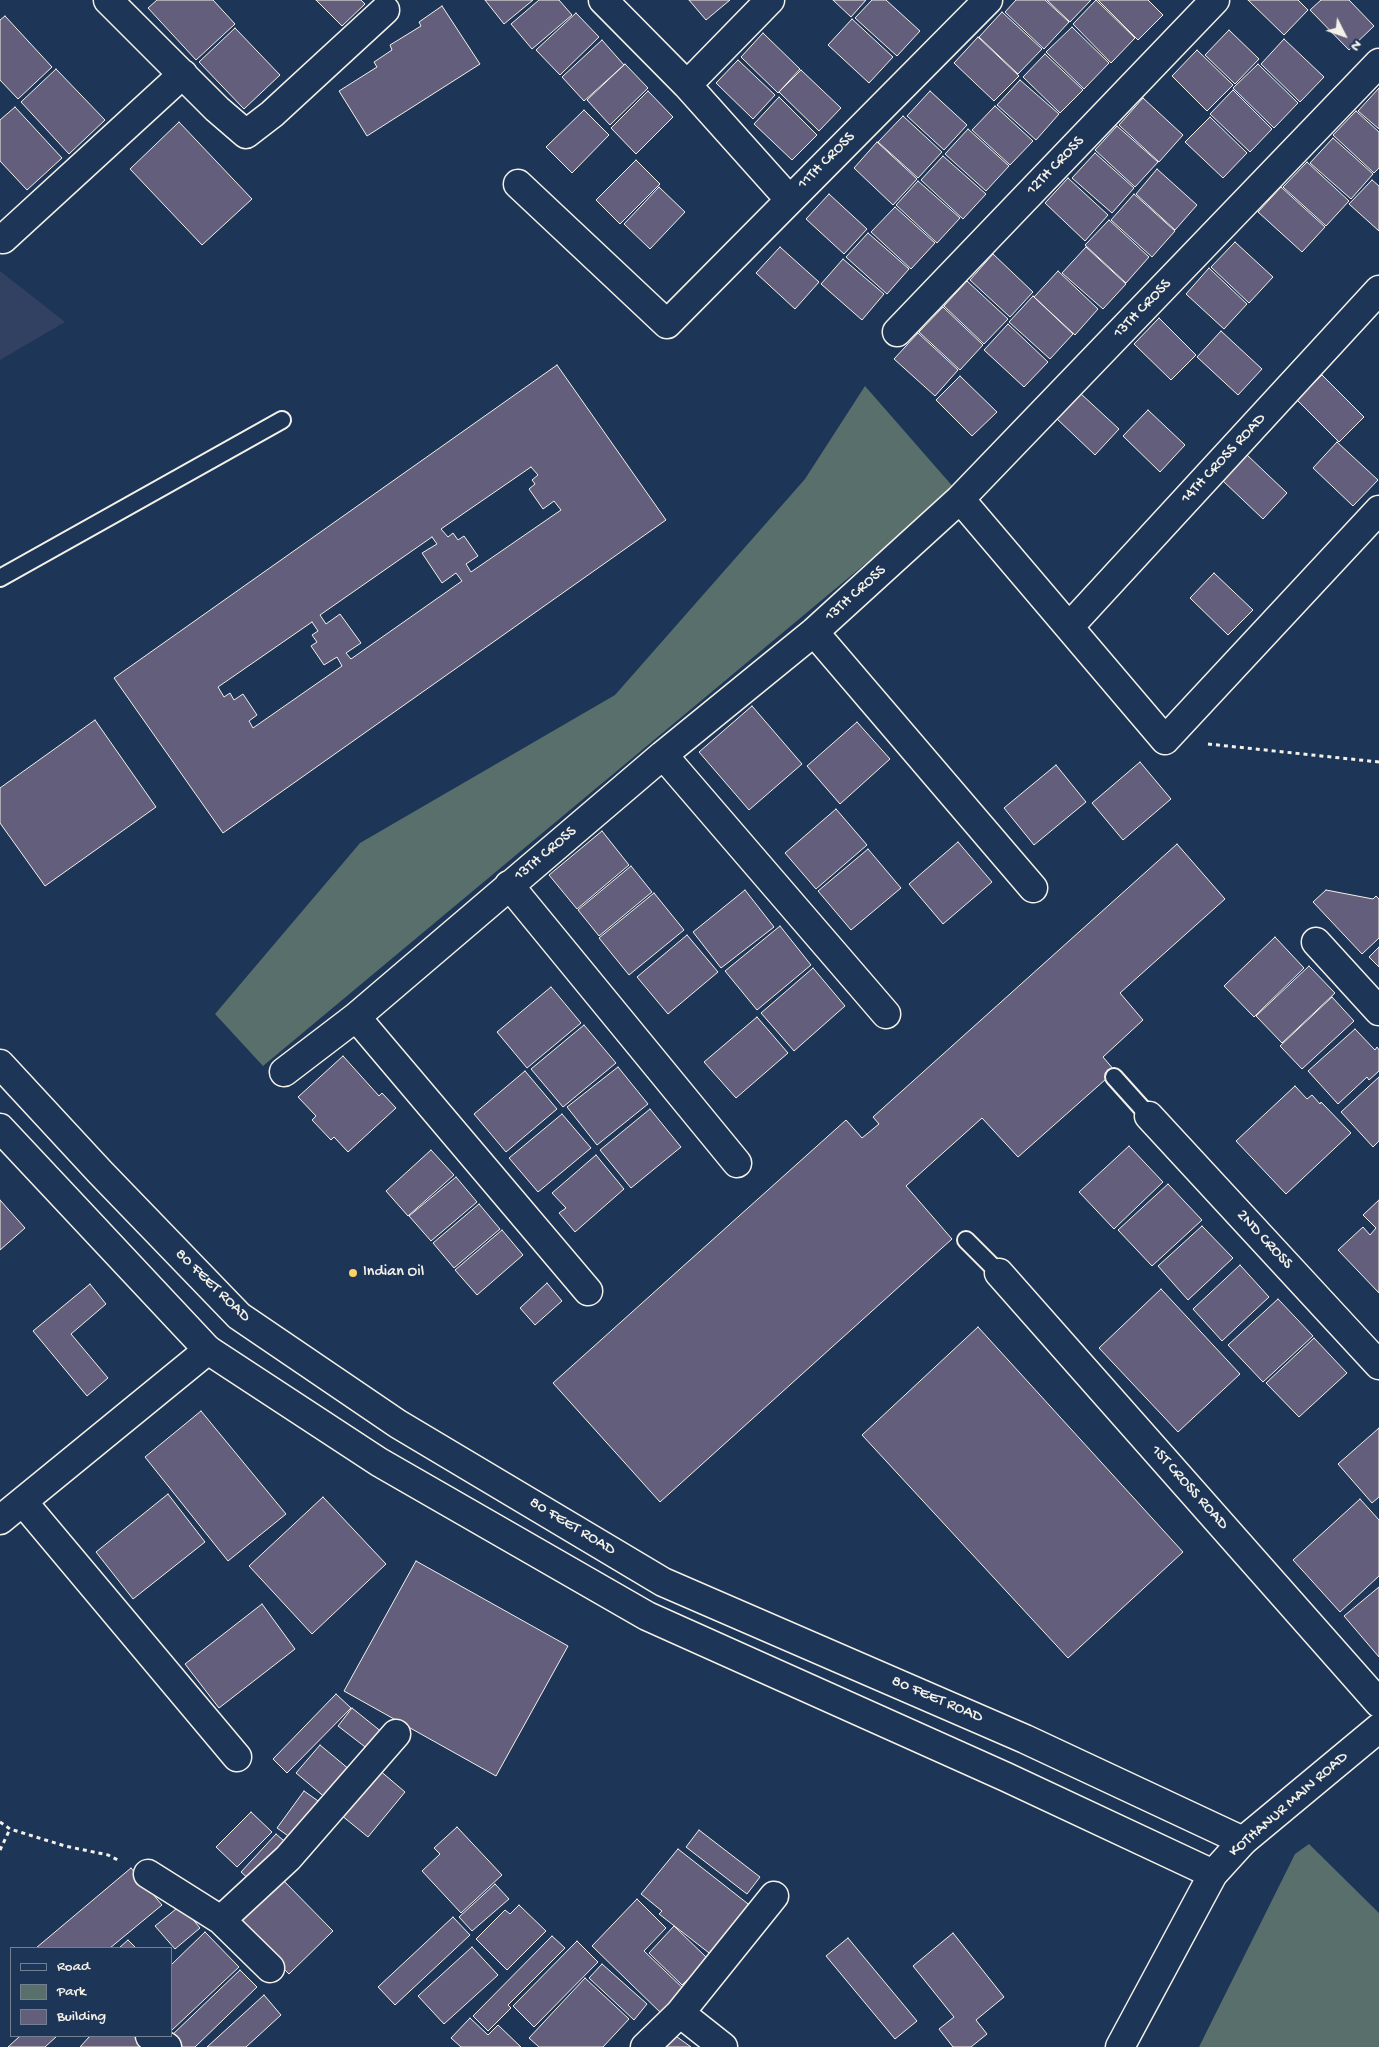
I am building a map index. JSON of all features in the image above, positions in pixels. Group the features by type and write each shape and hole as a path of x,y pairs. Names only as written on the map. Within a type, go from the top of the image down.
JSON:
{"street":[{"path":"603,0 687,85 789,199"},
{"path":"687,85 770,0"},
{"name":"11TH CROSS","path":"518,184 667,324 988,0"},
{"name":"12TH CROSS","path":"897,332 1215,0"},
{"path":"118,3 182,74 246,134 272,114 385,10"},
{"name":"13TH CROSS","path":"284,1072 356,1017 663,755 814,632 960,499 1379,63"},
{"path":"3,239 182,74"},
{"name":"14TH CROSS ROAD","path":"1069,627 1379,290"},
{"path":"960,499 1165,740 1379,510"},
{"path":"814,632 1033,888"},
{"path":"663,755 886,1014"},
{"path":"509,885 738,1163"},
{"path":"1316,942 1379,1011"},
{"path":"356,1017 588,1291"},
{"name":"80 FEET ROAD","path":"0,1064 100,1172 239,1316 398,1424 663,1582 1025,1739 1243,1841"},
{"name":"2ND CROSS","path":"1149,1116 1379,1365"},
{"path":"0,1128 208,1350 379,1462 647,1616 1006,1777 1213,1874"},
{"name":"1ST CROSS ROAD","path":"999,1273 1379,1703"},
{"path":"0,1520 208,1350"},
{"path":"379,1462 398,1424"},
{"path":"23,1502 237,1757"},
{"name":"KOTHANUR MAIN ROAD","path":"1120,2047 1213,1874 1243,1841 1379,1728"},
{"path":"221,1920 288,1858 396,1734"},
{"path":"148,1874 221,1920 270,1968"},
{"path":"645,2047 680,2012 774,1896"},
{"path":"680,2012 723,2047"},
{"path":"152,2037 167,2047"}],"lane":[{"path":"0,578 282,420"},
{"path":"1114,1077 1149,1116"},
{"path":"966,1240 999,1273"}],"path":[{"path":"1165,740 1379,762"},
{"path":"0,1822 10,1829 65,1846 108,1855 148,1874"},
{"path":"0,1850 10,1829"}],"shaded area":[{"path":"0,271 65,322 0,360"}],"green space":[{"path":"865,386 955,489 263,1066 215,1014 360,843 615,695 805,479"},
{"path":"1309,1844 1379,1913 1379,2047 1199,2047 1295,1854"}],"building":[{"path":"157,0 213,0 235,24 196,60 148,8"},
{"path":"316,0 361,0 365,4 342,26"},
{"path":"485,0 533,0 504,24"},
{"path":"539,0 559,0 572,15 532,49 511,24"},
{"path":"689,0 730,0 706,20"},
{"path":"833,0 866,0 851,17"},
{"path":"872,0 886,0 920,31 897,56 855,18"},
{"path":"1016,0 1045,0 1069,22 1044,49 1005,12"},
{"path":"1047,0 1091,0 1070,22"},
{"path":"1096,0 1135,38 1111,63 1073,24"},
{"path":"1098,0 1148,0 1163,15 1138,40"},
{"path":"1248,0 1298,0 1308,10 1284,35"},
{"path":"1321,0 1349,0 1374,26 1349,50 1310,10"},
{"path":"442,6 480,64 367,136 339,91 377,67 374,62 392,50 390,45 421,26 419,22"},
{"path":"1002,12 1042,49 1018,74 979,37"},
{"path":"576,13 599,37 560,75 536,50"},
{"path":"5,16 52,67 18,99 0,80 0,20"},
{"path":"852,19 893,57 869,83 828,45"},
{"path":"1072,27 1109,63 1084,89 1046,52"},
{"path":"235,28 280,75 244,109 199,62"},
{"path":"1229,30 1259,59 1235,84 1205,55"},
{"path":"763,33 800,69 778,93 741,57"},
{"path":"978,37 1019,76 994,101 954,63"},
{"path":"1284,39 1324,77 1300,102 1261,64"},
{"path":"602,40 624,65 584,101 562,77"},
{"path":"1197,50 1233,85 1207,111 1172,76"},
{"path":"1045,54 1083,90 1060,113 1023,77"},
{"path":"738,60 775,95 753,119 716,83"},
{"path":"625,64 648,88 610,125 587,100"},
{"path":"1258,64 1298,103 1274,128 1233,88"},
{"path":"56,69 105,120 69,154 21,102"},
{"path":"801,70 841,108 819,131 779,92"},
{"path":"1020,80 1059,114 1036,140 997,105"},
{"path":"1379,88 1379,129 1358,111"},
{"path":"1233,90 1272,129 1250,152 1210,114"},
{"path":"648,91 673,117 636,154 611,128"},
{"path":"930,91 967,125 944,150 907,116"},
{"path":"779,97 817,135 792,160 754,124"},
{"path":"1143,98 1183,135 1159,162 1119,125"},
{"path":"995,106 1033,141 1010,165 972,130"},
{"path":"15,107 62,158 27,190 0,161 0,120"},
{"path":"584,110 609,135 572,173 546,147"},
{"path":"1356,111 1379,132 1379,168 1374,173 1333,135"},
{"path":"903,116 942,152 918,178 878,142"},
{"path":"1210,117 1247,153 1223,178 1185,142"},
{"path":"179,122 252,199 202,245 130,169"},
{"path":"1117,126 1158,162 1135,187 1095,150"},
{"path":"968,129 1009,166 986,191 945,154"},
{"path":"1333,138 1373,174 1351,199 1310,163"},
{"path":"877,142 917,179 893,205 854,168"},
{"path":"1095,153 1134,188 1112,213 1072,178"},
{"path":"943,156 986,194 963,219 921,180"},
{"path":"636,160 660,184 620,224 596,200"},
{"path":"1307,162 1349,201 1326,226 1283,187"},
{"path":"1157,169 1197,205 1175,230 1136,194"},
{"path":"1068,178 1108,215 1085,241 1045,203"},
{"path":"1372,180 1379,186 1379,231 1349,204"},
{"path":"918,181 960,218 937,243 896,205"},
{"path":"659,187 685,212 650,249 624,224"},
{"path":"1281,187 1325,227 1302,252 1258,212"},
{"path":"829,194 867,229 844,254 806,219"},
{"path":"1134,194 1175,231 1152,257 1111,220"},
{"path":"895,207 935,243 911,269 871,232"},
{"path":"1109,220 1149,257 1126,283 1085,245"},
{"path":"868,233 909,269 887,294 846,257"},
{"path":"1235,242 1273,277 1249,303 1211,267"},
{"path":"780,247 819,282 795,309 756,273"},
{"path":"1086,247 1126,284 1103,309 1062,273"},
{"path":"993,254 1033,292 1010,317 970,280"},
{"path":"843,259 884,294 862,320 821,284"},
{"path":"1209,268 1247,304 1224,329 1186,294"},
{"path":"1058,271 1098,309 1075,335 1034,297"},
{"path":"967,281 1008,319 984,344 944,306"},
{"path":"1033,296 1073,334 1050,359 1009,322"},
{"path":"943,307 983,345 960,370 919,332"},
{"path":"1159,318 1196,355 1171,380 1134,344"},
{"path":"1008,324 1048,362 1024,387 984,350"},
{"path":"1221,331 1262,369 1238,395 1197,357"},
{"path":"918,333 958,370 935,396 894,359"},
{"path":"557,365 666,520 223,833 114,678","holes":["531,467 538,475 532,480 535,484 529,489 543,509 554,501 561,510 471,572 466,564 478,556 464,536 458,540 453,533 448,537 441,529","432,537 437,544 422,553 442,583 456,573 462,581 351,659 346,653 361,643 340,614 326,624 320,615","312,622 318,631 312,635 317,642 311,646 324,665 337,657 342,666 253,728 249,721 257,715 243,694 234,700 230,693 224,697 218,687"]},
{"path":"1322,375 1364,417 1339,442 1297,400"},
{"path":"960,376 997,412 972,436 936,400"},
{"path":"1080,393 1119,429 1095,455 1056,418"},
{"path":"1148,410 1185,445 1160,472 1123,436"},
{"path":"1337,442 1378,480 1353,506 1313,468"},
{"path":"1246,454 1287,493 1263,519 1222,480"},
{"path":"1214,573 1253,610 1228,635 1190,598"},
{"path":"752,706 802,764 749,810 699,752"},
{"path":"95,720 156,807 45,886 0,823 0,788"},
{"path":"857,722 890,759 840,804 807,766"},
{"path":"1140,762 1171,799 1123,840 1092,803"},
{"path":"1056,765 1086,802 1034,845 1004,808"},
{"path":"836,809 867,845 816,889 785,853"},
{"path":"602,831 629,865 577,909 549,875"},
{"path":"958,842 992,882 943,924 909,884"},
{"path":"1177,844 1225,899 1120,993 1143,1020 1103,1057 1115,1071 1018,1157 982,1118 906,1186 952,1239 660,1502 553,1383 846,1120 862,1138 879,1124 873,1117"},
{"path":"868,849 901,888 851,930 818,891"},
{"path":"631,866 652,892 599,936 578,910"},
{"path":"745,890 774,927 721,968 693,932"},
{"path":"1326,890 1373,899 1376,896 1379,899 1379,938 1362,954 1313,902"},
{"path":"654,893 684,930 629,975 599,938"},
{"path":"780,926 811,965 757,1010 725,971"},
{"path":"687,935 718,972 668,1014 637,977"},
{"path":"1275,937 1304,968 1254,1017 1224,986"},
{"path":"1379,947 1379,967 1369,957"},
{"path":"1309,966 1335,993 1282,1043 1256,1016"},
{"path":"813,968 845,1006 794,1051 761,1013"},
{"path":"551,987 581,1023 527,1068 497,1032"},
{"path":"1332,997 1354,1021 1302,1069 1280,1046"},
{"path":"757,1017 788,1053 736,1098 704,1062"},
{"path":"584,1025 616,1063 563,1107 531,1069"},
{"path":"1355,1029 1375,1050 1377,1047 1379,1050 1379,1071 1369,1080 1367,1077 1338,1104 1308,1071"},
{"path":"343,1056 379,1096 382,1093 396,1108 348,1152 334,1137 331,1140 312,1120 316,1116 298,1097"},
{"path":"618,1067 648,1104 597,1145 567,1107"},
{"path":"525,1071 557,1109 506,1152 474,1114"},
{"path":"1379,1077 1379,1141 1373,1147 1341,1112"},
{"path":"1295,1086 1307,1099 1312,1095 1320,1104 1321,1102 1351,1133 1286,1194 1236,1141"},
{"path":"650,1109 681,1147 631,1188 600,1150"},
{"path":"562,1114 591,1148 538,1192 509,1158"},
{"path":"1129,1146 1163,1182 1114,1229 1079,1192"},
{"path":"431,1150 454,1175 408,1216 386,1191"},
{"path":"596,1155 624,1189 575,1232 559,1213 566,1208 552,1193"},
{"path":"456,1177 477,1202 431,1241 409,1216"},
{"path":"1168,1184 1202,1220 1152,1266 1118,1230"},
{"path":"0,1200 25,1228 0,1250"},
{"path":"1379,1200 1379,1293 1338,1250 1363,1227 1370,1235 1376,1228 1363,1215"},
{"path":"479,1204 500,1229 454,1268 433,1243"},
{"path":"1202,1226 1233,1258 1188,1300 1158,1266"},
{"path":"502,1230 523,1255 477,1295 455,1270"},
{"path":"1240,1265 1269,1297 1222,1341 1193,1309"},
{"path":"547,1283 562,1301 535,1325 520,1308"},
{"path":"90,1284 106,1304 71,1334 108,1378 87,1396 33,1331"},
{"path":"1161,1289 1240,1374 1178,1432 1099,1348"},
{"path":"1278,1299 1313,1336 1263,1382 1228,1345"},
{"path":"978,1327 1183,1552 1068,1658 862,1435"},
{"path":"1314,1338 1347,1373 1299,1417 1266,1383"},
{"path":"201,1411 286,1514 228,1561 145,1457"},
{"path":"1379,1428 1379,1497 1372,1503 1338,1464"},
{"path":"168,1494 205,1542 133,1599 96,1552"},
{"path":"323,1497 386,1564 312,1634 249,1566"},
{"path":"1360,1499 1379,1520 1379,1576 1340,1612 1293,1560"},
{"path":"416,1561 568,1646 496,1776 344,1691"},
{"path":"1379,1587 1379,1657 1344,1616"},
{"path":"262,1604 295,1649 219,1708 185,1664"},
{"path":"336,1694 351,1708 287,1773 273,1759"},
{"path":"352,1708 383,1733 369,1750 338,1726"},
{"path":"320,1745 350,1770 327,1799 296,1773"},
{"path":"378,1769 405,1792 368,1837 341,1815"},
{"path":"304,1791 321,1803 294,1840 277,1828"},
{"path":"251,1812 272,1832 237,1867 216,1847"},
{"path":"457,1827 502,1875 461,1913 422,1871 440,1854 434,1848"},
{"path":"699,1830 760,1877 747,1894 686,1847"},
{"path":"276,1834 290,1846 254,1884 241,1872"},
{"path":"678,1849 752,1907 713,1956 659,1914 662,1911 641,1894"},
{"path":"131,1868 162,1905 111,1947 37,1947"},
{"path":"279,1876 333,1931 289,1974 235,1919"},
{"path":"495,1884 509,1899 472,1931 459,1917"},
{"path":"637,1899 666,1928 644,1951 687,1992 664,2016 592,1946"},
{"path":"181,1905 200,1928 175,1949 155,1926"},
{"path":"519,1905 546,1931 507,1970 476,1939 505,1910 510,1914"},
{"path":"453,1917 470,1935 395,2005 378,1987"},
{"path":"674,1926 708,1959 682,1985 649,1953"},
{"path":"205,1932 239,1967 172,2030 172,1964"},
{"path":"953,1933 1004,1997 976,2020 987,2034 971,2047 953,2047 939,2029 954,2017 913,1966"},
{"path":"552,1936 565,1948 508,2005 511,2008 488,2031 473,2016"},
{"path":"848,1938 917,2021 895,2039 826,1956"},
{"path":"128,1940 135,1947 120,1947"},
{"path":"577,1941 598,1962 534,2027 513,2006"},
{"path":"472,1947 498,1975 444,2024 418,1996"},
{"path":"602,1964 647,2004 634,2020 589,1978"},
{"path":"240,1970 257,1987 195,2047 179,2047 170,2037"},
{"path":"585,1978 629,2019 603,2047 539,2047 529,2038"},
{"path":"264,1995 281,2015 246,2047 207,2047"},
{"path":"470,2018 488,2035 498,2025 521,2047 461,2047 451,2038"},
{"path":"673,2034 691,2047 664,2047"},
{"path":"19,2037 56,2037 45,2047 8,2047"},
{"path":"89,2037 140,2037 146,2047 80,2047"}],"place":[{"name":"Indian Oil","path":"353,1273"}]}
